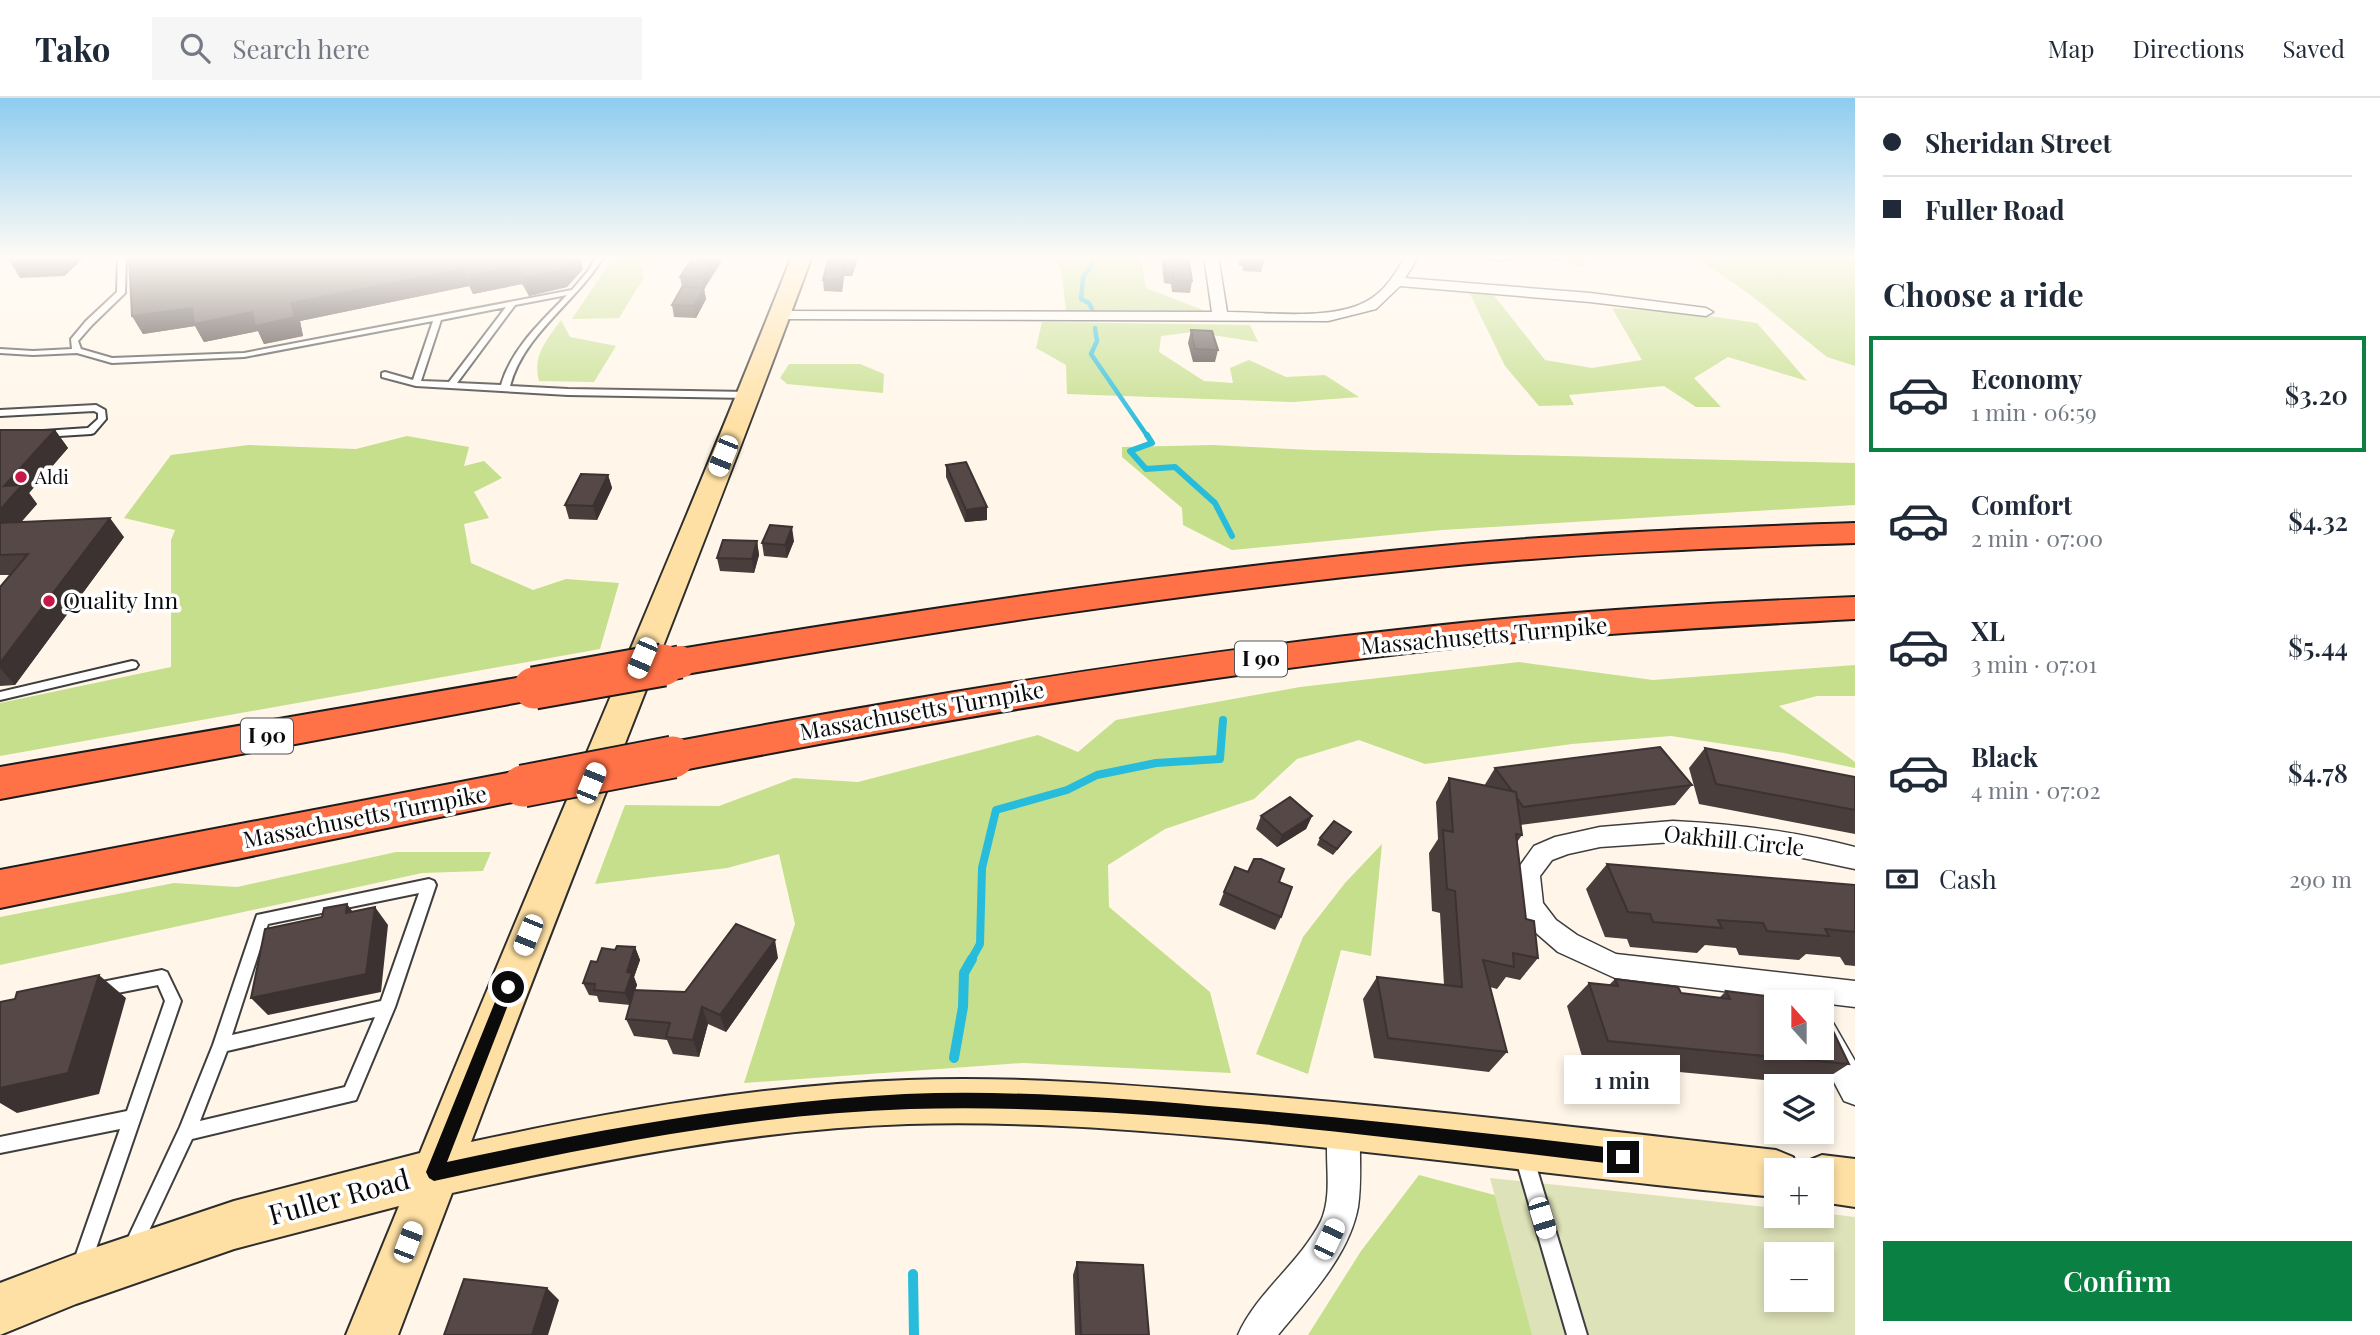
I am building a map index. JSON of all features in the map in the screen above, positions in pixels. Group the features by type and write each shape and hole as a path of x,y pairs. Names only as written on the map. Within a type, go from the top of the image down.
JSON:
{"highway":[{"name":"I 90","path":"0,783 680,662 986,611 1296,572 1542,550 1855,533"},
{"name":"Massachusetts Turnpike","path":"0,888 954,704 1133,676 1299,654 1505,632 1855,608"}],"street":[{"path":"372,1335 434,1172 749,396 779,315 1296,318 1354,314"},
{"name":"Oakhill Circle","path":"1771,990 1615,965 1579,951 1548,930 1530,906 1527,874 1544,851 1586,838 1649,833 1690,832 1765,840 1855,858"},
{"name":"Oakhill Circle","path":"1834,994 1855,993"},
{"path":"1834,1052 1855,1090"},
{"name":"Fuller Road","path":"0,1309 76,1279 234,1225 434,1172 602,1137 791,1110 906,1102 1095,1104 1344,1125 1764,1173"},
{"path":"1256,1335 1307,1270 1329,1239 1339,1219 1344,1125"},
{"path":"1834,1180 1855,1183"}],"lane":[{"path":"77,351 74,341 99,314"},
{"path":"0,351 77,351 112,361 244,355 459,314"},
{"path":"451,385 505,314"},
{"path":"505,388 507,375 551,314"},
{"path":"416,383 438,318"},
{"path":"385,375 416,383 568,392 749,396"},
{"path":"0,412 86,408 96,408 102,412 102,419 91,431 26,435"},
{"path":"0,696 132,665"},
{"path":"126,1262 187,1132 220,1045 262,919 429,885 387,1007 350,1094 187,1132"},
{"path":"76,1279 173,1001 162,977 81,993"},
{"path":"220,1045 387,1007"},
{"path":"0,1145 132,1118"},
{"path":"1521,1145 1577,1335"}],"green space":[{"path":"576,314 622,314 619,318 572,319"},
{"path":"1480,314 1508,314 1545,360 1592,368 1642,360 1615,314 1694,314 1757,323 1807,381 1728,357 1694,378 1721,407 1696,407 1664,386 1569,395 1574,405 1539,406 1505,366"},
{"path":"1774,314 1855,314 1855,366 1827,357"},
{"path":"561,320 570,337 616,346 594,382 539,381 539,356"},
{"path":"1042,322 1250,325 1258,342 1193,332 1161,336 1159,352 1204,381 1233,383 1230,368 1249,360 1286,377 1325,375 1359,397 1293,402 1067,394 1066,365 1036,348"},
{"path":"789,364 860,364 884,374 883,393 787,384 780,378"},
{"path":"407,436 469,447 464,466 484,461 502,478 474,492 489,518 464,524 471,563 533,590 566,579 619,583 600,649 0,756 0,703 171,667 171,540 175,530 124,518 171,455 248,445 356,449"},
{"path":"1213,445 1311,450 1855,463 1855,505 1442,530 1232,550 1183,525 1182,508 1122,457 1122,447"},
{"path":"1519,662 1653,680 1855,665 1855,696 1817,696 1779,706 1855,762 1855,768 1784,753 1671,736 1572,744 1425,764 1359,740 1297,759 1254,799 1165,829 1108,865 1109,907 1210,992 1231,1073 1023,1063 744,1083 795,924 779,854 727,868 595,884 625,805 719,806 794,778 858,782 1038,735 1078,752 1116,720 1300,687"},
{"path":"1382,844 1371,956 1341,950 1308,1074 1256,1054 1303,937 1345,883"},
{"path":"396,852 491,852 483,871 422,873 0,965 0,917 174,883 237,887"},
{"path":"1419,1175 1521,1202 1543,1335 1308,1335 1361,1251"},
{"path":"1490,1178 1764,1207 1764,1228 1834,1228 1834,1214 1855,1217 1855,1335 1532,1335"}],"building":[{"path":"193,314 244,314 194,324"},
{"path":"252,314 294,314 295,317 255,326"},
{"path":"1191,330 1212,331 1218,350 1195,349"},
{"path":"0,430 55,430 4,486 22,485 0,510"},
{"path":"966,462 987,507 966,510 946,465"},
{"path":"581,474 608,475 593,506 565,505"},
{"path":"110,518 0,663 0,587 28,554 0,555 0,523"},
{"path":"770,525 792,527 785,545 762,543"},
{"path":"723,540 757,541 752,559 717,558"},
{"path":"1660,747 1692,785 1523,807 1516,792 1512,791 1495,768"},
{"path":"1705,748 1855,777 1855,810 1716,784"},
{"path":"1449,778 1516,792 1522,835 1516,834 1526,919 1534,921 1538,958 1513,953 1514,967 1483,960 1507,1052 1388,1038 1377,977 1462,987 1455,891 1447,889 1443,830 1453,832"},
{"path":"1290,797 1312,816 1282,835 1261,816"},
{"path":"1334,821 1351,832 1337,849 1320,838"},
{"path":"1254,859 1261,859 1284,869 1279,882 1292,887 1281,917 1224,892 1235,867 1248,872"},
{"path":"1607,864 1855,885 1855,932 1825,929 1829,936 1767,931 1763,923 1718,920 1722,928 1653,922 1650,914 1628,912"},
{"path":"347,904 346,913 375,907 366,974 251,998 265,929 322,917 324,908"},
{"path":"736,924 775,940 720,1015 702,1007 693,1040 666,1037 670,1023 626,1019 634,990 685,992"},
{"path":"617,946 635,947 627,972 632,973 625,993 594,990 595,984 583,983 591,961 597,962 602,948 615,950"},
{"path":"99,975 68,1073 0,1088 0,1002 15,999 17,992"},
{"path":"1615,979 1678,987 1681,993 1730,999 1726,991 1764,996 1764,1056 1608,1041 1589,983 1618,986"},
{"path":"1834,1033 1849,1064 1807,1060 1834,1060"},
{"path":"1077,1262 1143,1265 1149,1335 1081,1335"},
{"path":"464,1279 547,1288 532,1335 444,1335"}],"waterway":[{"path":"1095,328 1097,341 1091,354 1148,437"},
{"path":"1147,435 1152,443 1130,451 1146,469 1175,467 1215,503 1232,536"},
{"path":"971,960 980,944 982,868 996,810 1067,790 1097,775 1156,763 1220,759 1223,720"},
{"path":"954,1058 963,1007 964,973 972,959"},
{"path":"913,1274 914,1335"}],"place":[{"name":"Aldi","path":"21,477"},
{"name":"Quality Inn","path":"49,601"}],"route":[{"path":"508,987 434,1172 602,1137 676,1125 791,1110 906,1102 1095,1104 1344,1125 1623,1157"}]}
